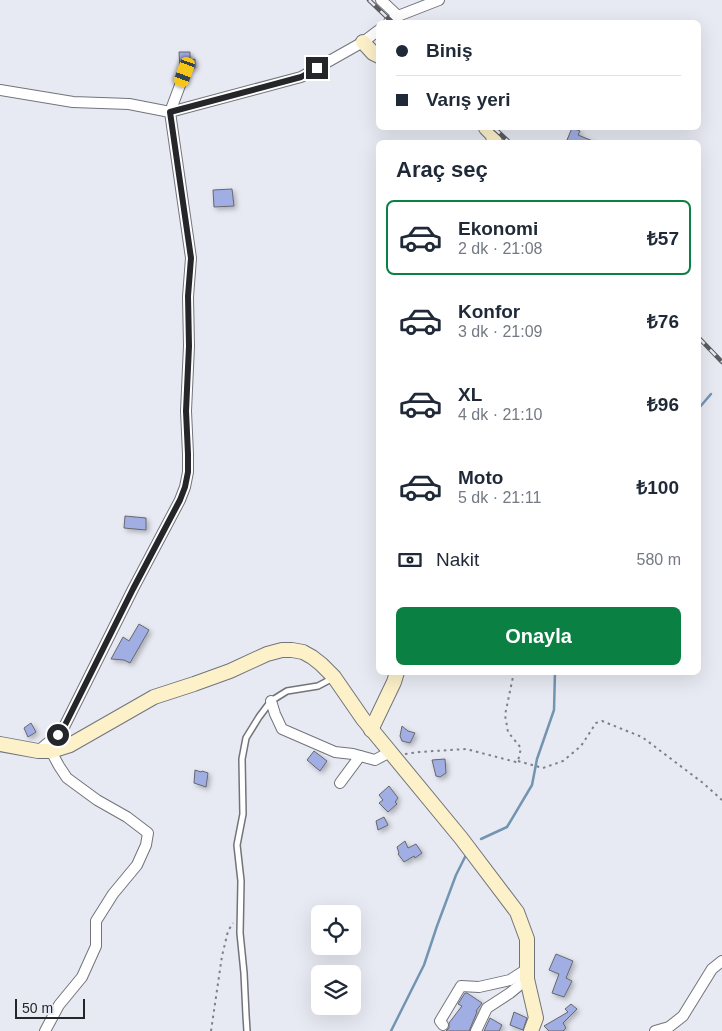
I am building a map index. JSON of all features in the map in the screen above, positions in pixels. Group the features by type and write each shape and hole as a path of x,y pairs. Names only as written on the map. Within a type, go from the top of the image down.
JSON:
{"street":[{"path":"381,0 398,16"},
{"path":"392,20 439,0"},
{"path":"0,90 73,102 130,104 170,112 301,77 363,42 376,32"},
{"path":"363,42 376,54"},
{"path":"45,751 62,731 185,487 188,463 186,411 189,346 188,296 191,258 170,112 185,72"},
{"path":"0,744 45,751 70,745 154,697 230,671 267,654 282,650 292,650 312,657 334,677 372,730 461,838 517,912 527,939 527,974 536,1018 531,1031"},
{"path":"372,730 396,675"},
{"path":"271,701 282,729 335,752 375,760 391,754"},
{"path":"45,751 67,778 148,833 146,845 137,865 113,894 96,921 96,946 82,977 59,1005 45,1031"},
{"path":"340,783 360,756"},
{"path":"655,1031 669,1027 683,1016 712,969 722,961"},
{"path":"443,1025 440,1021 461,986 479,987 527,974"},
{"path":"476,1031 487,1008 510,994 527,974"}],"lane":[{"path":"248,1031 240,933 241,881 237,845 243,814 242,759 246,738 271,701 287,691 318,686 334,677"}],"path":[{"path":"513,675 505,715 508,732 521,748 518,761"},
{"path":"391,754 466,750 542,768 563,761 582,746 596,722 602,721 642,737 703,783 722,800"},
{"path":"211,1031 222,956 228,931 241,911"}],"building":[{"path":"179,52 190,52 190,60 195,59 195,68 184,65 180,68"},
{"path":"571,130 577,130 580,131 578,135 590,140 567,140"},
{"path":"232,189 234,206 214,207 213,190"},
{"path":"125,516 146,518 146,530 124,528"},
{"path":"139,624 149,630 130,663 124,660 111,659 123,637 129,641"},
{"path":"31,723 36,732 28,737 24,728"},
{"path":"402,726 408,731 415,733 410,743 402,741 400,736"},
{"path":"314,751 327,761 320,771 307,760"},
{"path":"445,759 446,773 440,777 436,776 432,760"},
{"path":"195,770 208,773 206,787 194,783"},
{"path":"389,786 398,798 395,802 397,804 388,812 379,803 383,800 379,795"},
{"path":"384,817 388,825 378,830 376,821"},
{"path":"405,841 408,848 416,844 422,853 404,862 398,854 397,847"},
{"path":"556,954 573,961 566,978 572,981 564,997 552,993 559,974 549,970"},
{"path":"465,993 482,1003 476,1011 469,1031 446,1031 449,1028 449,1023 462,1006 458,1004"},
{"path":"571,1004 577,1009 563,1023 566,1028 563,1031 549,1031 544,1026 568,1012 565,1009"},
{"path":"514,1012 527,1018 523,1030 510,1025"},
{"path":"490,1018 502,1025 499,1031 484,1031"}],"waterway":[{"path":"701,406 711,394"},
{"path":"481,839 507,827 532,785 537,759 554,710 555,675"},
{"path":"391,1031 424,965 456,875 467,853"}],"railway":[{"path":"369,0 390,20"},
{"path":"496,130 507,140"},
{"path":"701,340 722,362"}],"route":[{"path":"58,735 81,695 133,589 180,500 188,472 186,411 189,346 188,296 191,258 170,112 301,77 317,68"}]}
